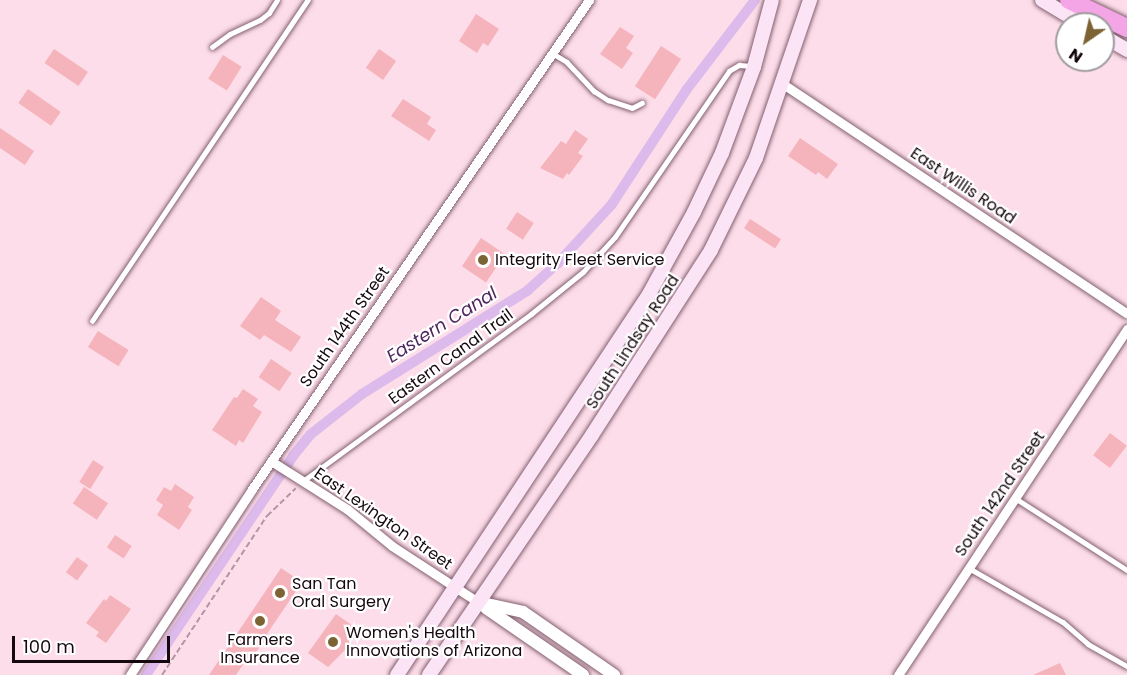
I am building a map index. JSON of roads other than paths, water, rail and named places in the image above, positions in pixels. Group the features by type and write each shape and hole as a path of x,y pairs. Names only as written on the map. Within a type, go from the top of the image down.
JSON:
{"highway":[{"path":"1068,0 1127,28"}],"main road":[{"name":"South Lindsay Road","path":"397,675 649,294 694,212 722,153 754,67 772,0"},
{"name":"South Lindsay Road","path":"429,675 598,426 711,250 752,167 783,84 810,0"},
{"path":"1042,0 1062,12"}],"street":[{"name":"South 144th Street","path":"130,675 589,0"},
{"name":"East Willis Road","path":"783,84 1127,314"},
{"name":"South 142nd Street","path":"898,675 1127,329"},
{"name":"East Lexington Street","path":"274,463 346,509 392,546 478,602"},
{"path":"478,602 583,675"},
{"path":"478,602 523,612 614,675"}],"lane":[{"path":"212,47 230,34 260,20 277,0"},
{"path":"92,321 308,0"},
{"path":"552,53 567,62 594,91 608,100 632,108 642,103"},
{"name":"Eastern Canal Trail","path":"300,479 531,314 583,272 615,237 729,71 740,65 748,64 754,67"},
{"path":"1015,498 1127,570"},
{"path":"969,568 1063,622 1088,644 1127,666"}],"waterway":[{"name":"Eastern Canal","path":"146,675 293,456 311,434 362,394 527,291 558,263 612,204 687,89 755,0"}],"place":[{"name":"Integrity Fleet Service","path":"483,260"},
{"name":"San Tan Oral Surgery","path":"280,593"},
{"name":"Farmers Insurance","path":"260,621"},
{"name":"Women's Health Innovations of Arizona","path":"333,642"}]}
